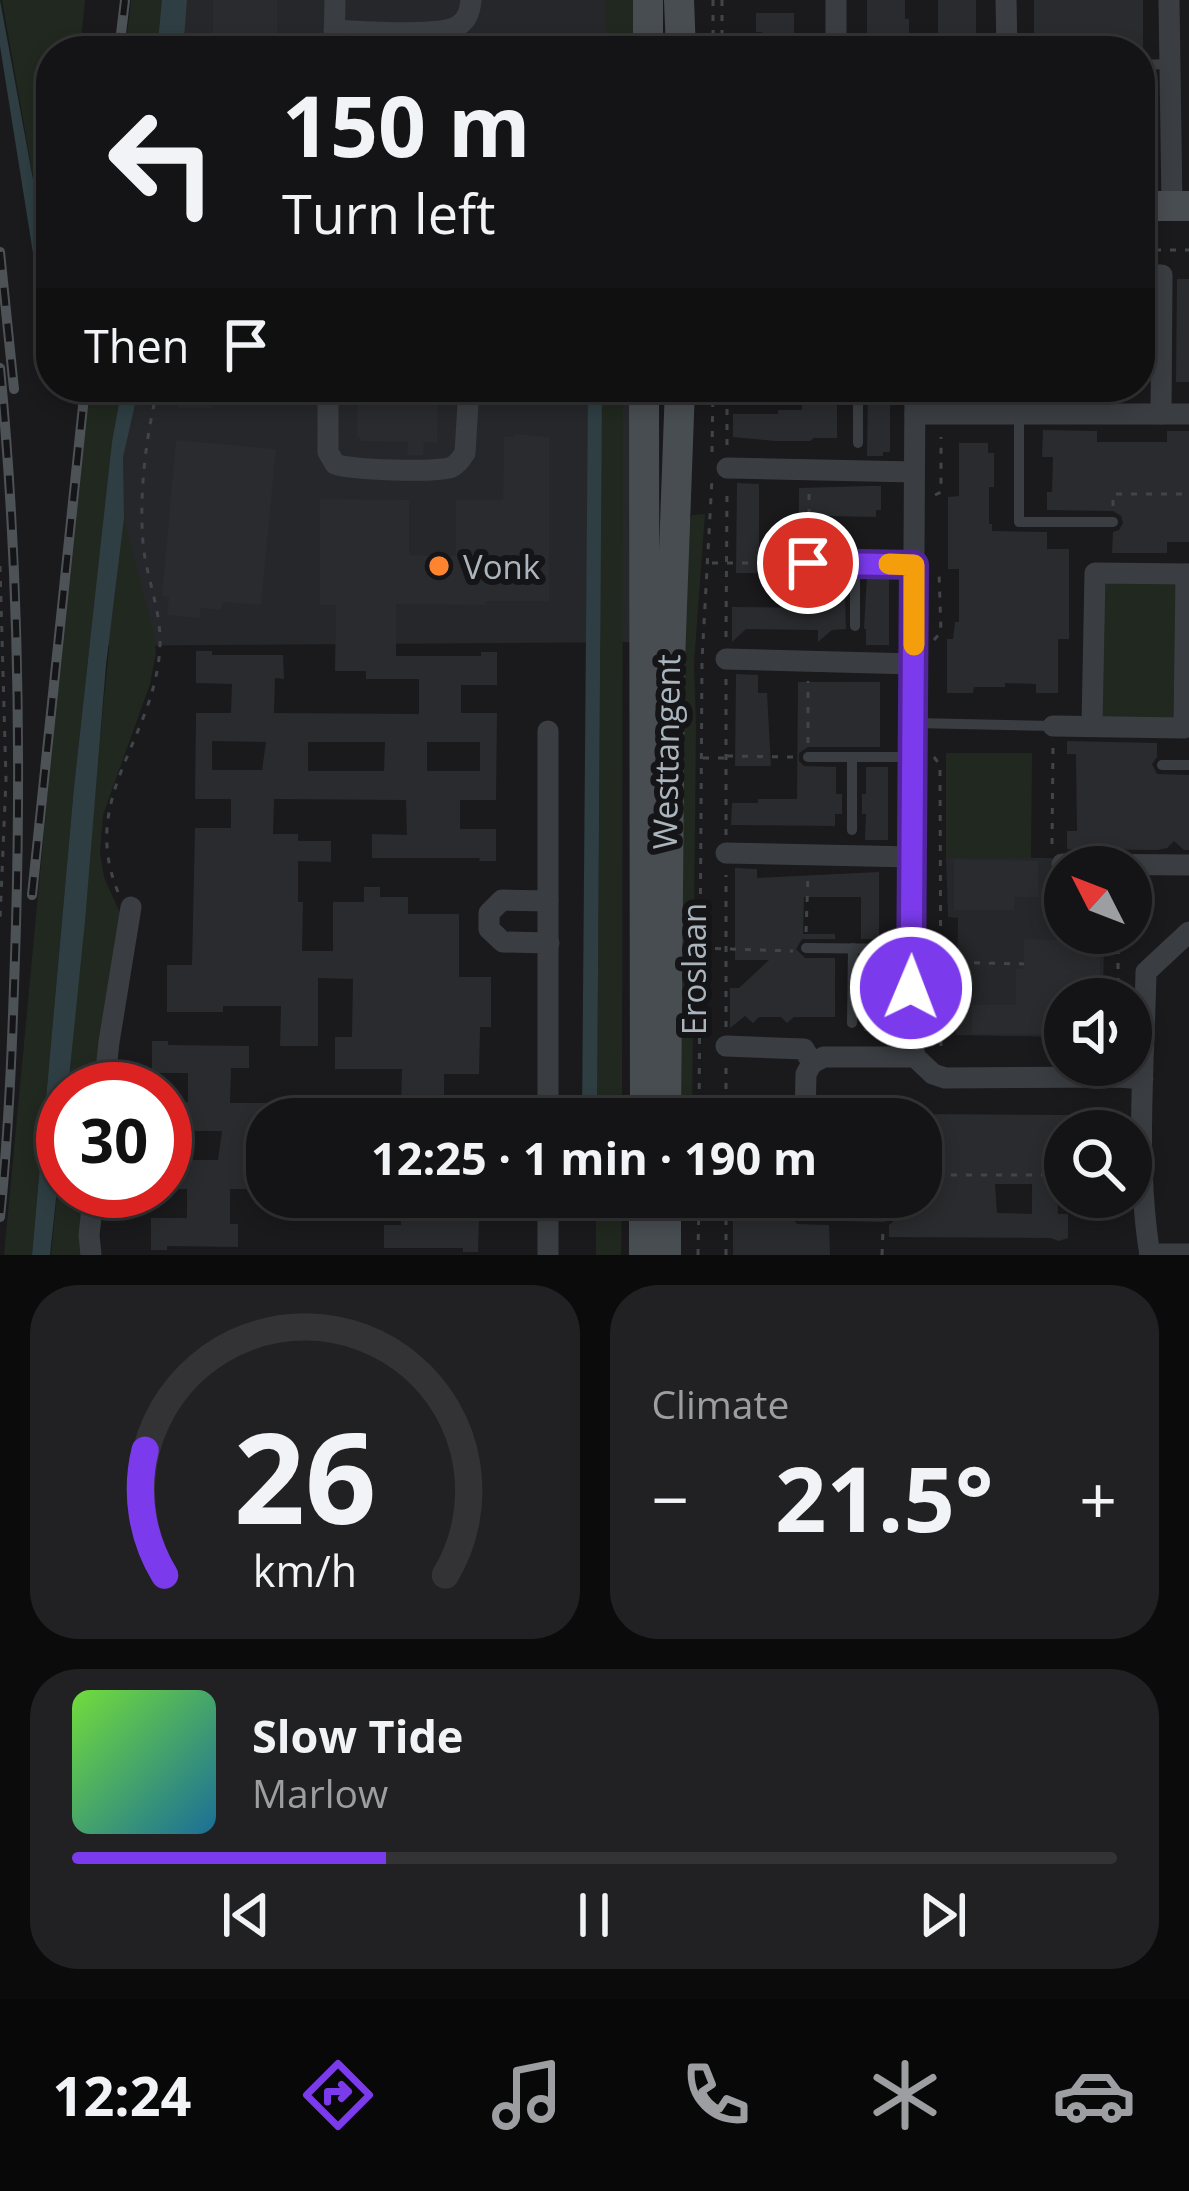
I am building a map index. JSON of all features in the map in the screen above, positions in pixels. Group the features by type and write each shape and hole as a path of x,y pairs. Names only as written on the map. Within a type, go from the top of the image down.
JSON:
{"main road":[{"path":"648,0 648,36"},
{"path":"679,0 680,36"},
{"name":"Westtangent","path":"644,402 645,1098"},
{"name":"Westtangent","path":"666,1098 670,661 679,402"},
{"path":"644,1218 644,1255"},
{"path":"666,1218 666,1255"}],"street":[{"path":"334,0 334,36"},
{"path":"388,36 443,32 461,25 471,0"},
{"path":"836,0 836,36"},
{"path":"1006,0 1006,36"},
{"path":"1169,0 1180,206"},
{"path":"1155,275 1162,275 1161,414"},
{"path":"325,402 319,435 330,459 342,468 445,470 465,453 468,402"},
{"path":"914,402 910,1035 916,1057 932,1074 945,1078 1044,1077"},
{"path":"1120,402 1120,414"},
{"path":"914,414 1189,414"},
{"path":"727,468 914,472"},
{"path":"1053,726 1184,728 1188,574 1095,573 1092,726"},
{"path":"727,659 914,664"},
{"path":"548,731 548,1098"},
{"path":"726,853 913,857"},
{"path":"1152,865 1189,865"},
{"path":"548,902 502,900 489,913 489,929 503,942 548,943"},
{"path":"107,1062 131,907"},
{"path":"1146,978 1146,972 1189,932"},
{"path":"726,1046 804,1049 812,1063"},
{"path":"805,1098 806,1074 812,1063 824,1057 916,1057"},
{"path":"1143,1086 1145,1224 1150,1255 1189,1254"},
{"path":"91,1218 92,1255"},
{"path":"548,1218 548,1255"}],"lane":[{"path":"1155,64 1170,64"},
{"path":"858,402 858,443"},
{"path":"1019,402 1019,522 1113,521"},
{"path":"808,563 914,565"},
{"path":"855,564 855,626"},
{"path":"914,723 1053,726"},
{"path":"808,757 914,758"},
{"path":"852,757 852,830"},
{"path":"1162,765 1189,765"},
{"path":"806,947 912,950"},
{"path":"851,1023 853,948"}],"path":[{"path":"713,0 713,36"},
{"path":"722,0 722,36"},
{"path":"1155,250 1189,250"},
{"path":"131,907 117,890 106,853 107,812 149,706 160,644 143,546 154,402"},
{"name":"Westtangent","path":"699,1098 702,660 712,402"},
{"name":"Eroslaan","path":"726,1098 727,402"},
{"path":"708,563 808,563 809,469"},
{"path":"1113,521 1113,494 1189,494"},
{"path":"0,566 6,779 0,920"},
{"path":"701,758 808,757 808,661"},
{"path":"1052,846 1053,726"},
{"path":"700,948 806,951 808,855"},
{"path":"942,962 1024,964"},
{"path":"942,1175 1044,1175"},
{"path":"698,1255 699,1218"},
{"path":"726,1218 726,1255"}],"shaded area":[{"path":"0,0 36,196 36,272 0,46"},
{"path":"2,0 85,0 81,36 36,36 36,193"},
{"path":"131,0 162,0 158,36 127,36"},
{"path":"139,0 632,0 632,36 135,36"},
{"path":"162,0 187,0 184,36 158,36"},
{"path":"605,0 642,0 641,36 605,36"},
{"path":"85,402 119,402 74,787 49,1062 36,1062 32,1255 4,1255"},
{"path":"98,402 633,402 634,642 74,646"},
{"path":"119,402 136,402 123,457 124,518 71,1062 49,1062 112,442"},
{"path":"588,402 602,402 597,1098 582,1098"},
{"path":"602,402 623,402 622,1098 597,1098"},
{"path":"705,514 694,664 692,1098 671,1098 689,523 692,515"},
{"path":"124,518 156,653 150,684 103,815 100,853 104,877 120,913 105,1062 70,1062"},
{"path":"1187,572 1185,727 1092,726 1096,573"},
{"path":"946,753 1032,753 1031,858 946,858"},
{"path":"946,858 1044,858 1044,954 1104,954 1103,978 1044,978 1044,1037 956,1035 958,918 948,917"},
{"path":"36,1210 36,1218 54,1218 50,1255 32,1255"},
{"path":"55,1218 89,1218 86,1255 51,1255"},
{"path":"596,1218 622,1218 621,1255 596,1255"}],"building":[{"path":"213,0 277,0 277,36 213,36"},
{"path":"867,0 905,0 909,36 867,36"},
{"path":"938,0 976,0 976,36 938,36"},
{"path":"1034,0 1143,0 1143,36 1034,36"},
{"path":"756,13 794,13 794,36 756,32"},
{"path":"1177,279 1189,279 1189,382 1176,382"},
{"path":"178,402 212,402 212,408 177,408"},
{"path":"358,402 438,402 437,443 424,442 423,455 407,455 408,442 363,441 357,436"},
{"path":"802,402 837,402 837,438 774,441 733,437 733,414 802,410"},
{"path":"868,402 890,402 890,452 867,456"},
{"path":"1043,430 1097,431 1097,442 1167,442 1167,431 1189,431 1189,542 1167,542 1167,553 1112,553 1113,532 1123,523 1121,516 1113,511 1047,510 1053,457 1042,457"},
{"path":"504,437 549,437 549,601 396,604 396,656 497,652 497,685 461,685 461,713 497,713 496,800 460,800 460,829 496,829 496,861 372,858 372,834 407,835 406,800 274,799 273,834 298,834 298,841 331,841 331,862 298,861 302,951 333,951 333,902 364,902 364,887 380,887 380,897 408,897 408,914 459,914 459,977 491,977 491,1027 480,1027 479,1074 444,1074 444,1098 401,1098 402,1069 335,1069 335,1037 352,1037 353,979 318,978 318,1046 280,1046 281,1006 167,1012 167,965 192,965 195,828 231,828 231,799 195,799 196,713 231,713 232,684 196,683 196,651 283,655 284,679 275,678 274,713 419,714 419,679 366,679 366,671 335,671 336,605 320,605 320,499 409,500 409,555 456,556 456,500 503,500","holes":["212,741 266,742 262,770 212,770","308,742 385,742 384,771 308,771","427,742 480,742 480,771 427,771"]},
{"path":"176,440 276,449 261,605 223,602 221,610 200,608 200,618 167,615 169,597 162,596"},
{"path":"959,443 988,443 988,453 994,453 994,487 989,487 992,531 1047,532 1047,549 1069,549 1069,639 1058,639 1058,693 1036,693 1036,684 1005,683 1005,687 974,687 973,693 947,693 947,639 953,639 955,622 959,622 959,569 948,569 948,497 959,496"},
{"path":"737,483 759,484 759,552 769,552 769,573 736,573"},
{"path":"881,486 881,510 876,510 876,517 830,516 829,546 836,546 836,554 805,554 799,564 808,573 798,573 799,488"},
{"path":"818,573 836,573 837,599 845,599 846,629 832,630 818,642 818,630 746,629 732,642 732,607 818,608"},
{"path":"867,574 889,574 889,645 866,645"},
{"path":"736,674 758,675 758,693 767,693 771,766 735,766"},
{"path":"798,682 880,682 880,747 808,747 799,753 804,766 836,767 842,814 835,814 835,826 731,825 732,803 797,799"},
{"path":"1067,741 1157,743 1152,764 1157,774 1189,775 1189,850 1174,841 1157,850 1152,846 1067,846 1067,831 1077,831 1076,754 1067,754"},
{"path":"866,767 888,767 888,840 865,840 862,794 866,794"},
{"path":"954,859 1038,861 1038,897 1014,897 1014,910 954,910"},
{"path":"735,868 757,869 757,878 879,872 879,939 861,939 861,897 804,897 803,934 835,934 835,939 802,939 796,949 805,958 835,958 835,1017 794,1017 787,1023 781,1017 759,1017 753,1023 745,1016 730,1028 730,988 739,988 769,960 735,960"},
{"path":"1024,939 1044,940 1044,954 1100,954 1100,978 1044,978 1044,1034 972,1034 972,1005 1016,1005 1016,969 1024,969"},
{"path":"865,958 888,959 887,1031 864,1031"},
{"path":"152,1041 249,1046 249,1068 231,1068 230,1103 246,1103 246,1189 230,1189 230,1224 238,1224 238,1247 151,1250 151,1218 192,1218 192,1160 218,1160 222,1131 192,1131 192,1062 152,1062"},
{"path":"942,1114 1044,1115 1044,1218 1068,1218 1068,1238 889,1237 889,1225 895,1220 942,1218","holes":["995,1184 1032,1184 1032,1214 997,1213"]},
{"path":"401,1218 479,1219 478,1252 384,1248 384,1225 401,1225"},
{"path":"733,1218 792,1218 797,1224 829,1225 830,1255 733,1255"}],"railway":[{"path":"121,36 125,0"},
{"path":"0,252 14,389"},
{"path":"0,368 17,646 18,786 12,1035 0,1217"},
{"path":"32,895 83,402"}],"slow traffic":[{"path":"889,564 914,565 914,645"}],"place":[{"name":"Vonk","path":"439,566"}],"route":[{"path":"808,563 914,565 911,988"}]}
